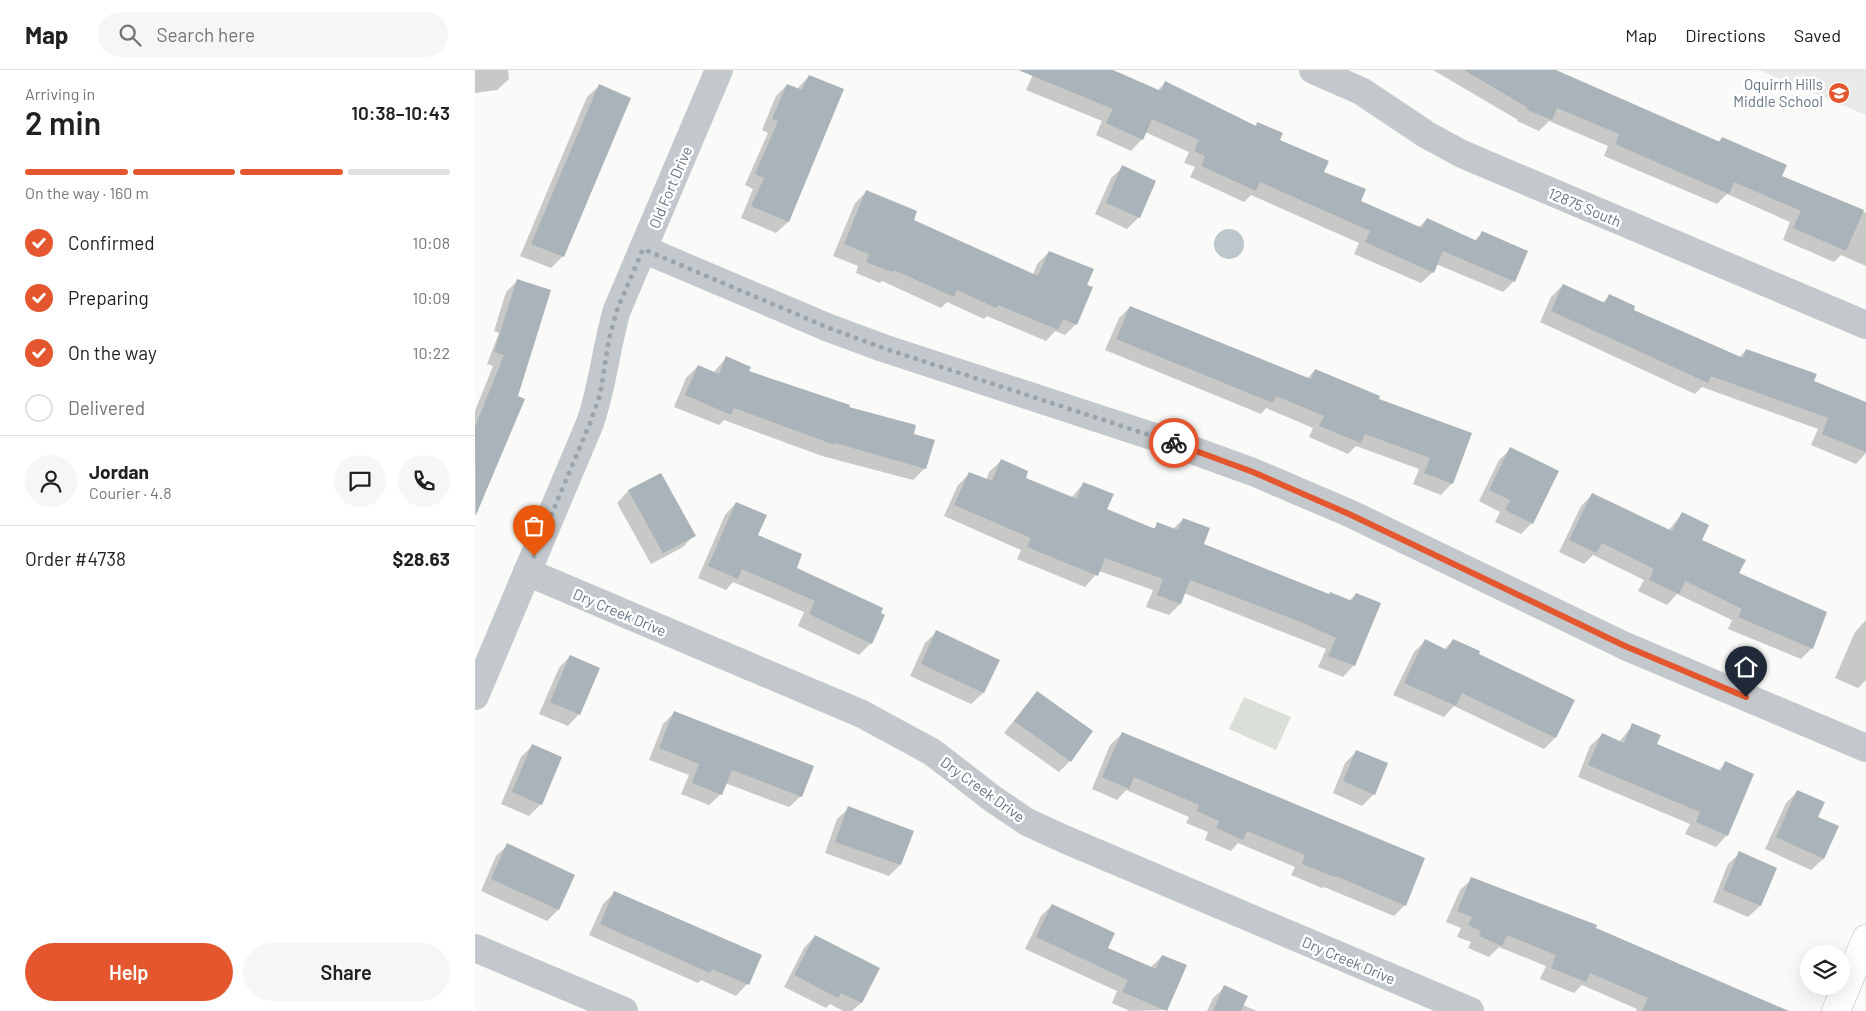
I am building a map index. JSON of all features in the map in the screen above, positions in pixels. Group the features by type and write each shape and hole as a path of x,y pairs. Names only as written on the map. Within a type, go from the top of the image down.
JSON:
{"main road":[{"path":"1836,1011 1866,940"}],"street":[{"name":"Old Fort Drive","path":"475,696 590,423 600,395 609,339 615,317 719,70"},
{"name":"12875 South","path":"1313,70 1361,91 1427,135 1462,154 1866,325"},
{"path":"643,249 829,328 883,348 1170,442 1253,472 1349,514 1625,646 1866,748"},
{"name":"Dry Creek Drive","path":"527,572 862,714 932,752 993,799 1027,822 1470,1011"},
{"path":"475,948 624,1011"}],"shaded area":[{"name":"Oquirrh Hills Middle School","path":"1759,70 1866,70 1866,115"},
{"path":"1229,229 1235,230 1243,238 1243,250 1235,258 1229,259 1223,258 1215,250 1214,244 1215,238 1223,230"},
{"path":"1244,697 1291,717 1276,750 1229,729"}],"building":[{"path":"1018,70 1113,70 1161,91 1165,81 1256,126 1257,122 1283,133 1280,140 1329,161 1324,172 1366,189 1361,201 1422,228 1427,218 1477,241 1482,231 1528,251 1515,282 1443,251 1434,273 1365,242 1370,231 1260,182 1256,191 1201,166 1205,156 1194,151 1199,140 1152,119 1143,140 1106,123 1113,109"},
{"path":"1464,70 1556,70 1720,142 1722,137 1787,165 1782,176 1864,210 1846,251 1793,228 1801,211 1734,182 1729,194 1615,144 1619,134 1557,108 1552,120 1527,110 1528,108"},
{"path":"809,75 844,89 789,222 751,206 764,178 755,174 778,121 772,119 787,84 802,90"},
{"path":"599,84 631,98 564,257 531,244"},
{"path":"1122,165 1156,181 1140,218 1106,203"},
{"path":"866,190 917,211 914,220 1038,276 1049,251 1094,269 1087,285 1093,287 1077,325 1063,319 1058,330 998,305 996,308 957,290 954,297 894,270 892,272 866,262 869,254 844,244"},
{"path":"517,279 551,290 518,396 525,399 476,515 475,427 504,355 494,352"},
{"path":"1563,284 1605,303 1609,294 1635,306 1634,310 1743,358 1746,349 1817,374 1814,381 1866,402 1866,452 1822,434 1828,418 1711,376 1708,383 1551,311"},
{"path":"1130,306 1311,379 1315,369 1380,396 1379,399 1472,433 1453,484 1424,473 1430,458 1365,434 1361,443 1319,426 1324,416 1276,396 1273,403 1116,339"},
{"path":"726,356 751,367 749,371 850,405 849,407 916,425 914,434 935,440 926,469 835,443 835,445 734,408 731,415 685,395 698,365 719,374"},
{"path":"1510,447 1559,471 1533,524 1505,510 1510,500 1489,490"},
{"path":"1001,459 1028,471 1026,478 1077,499 1083,482 1114,494 1107,509 1155,529 1157,522 1178,530 1183,518 1210,528 1204,544 1329,594 1330,592 1352,601 1356,593 1381,603 1355,666 1328,656 1336,638 1301,622 1190,580 1181,604 1157,595 1163,579 1105,558 1098,576 1027,547 1031,538 954,505 969,472 992,481"},
{"path":"661,473 696,536 663,553 628,490"},
{"path":"1592,493 1672,531 1682,512 1709,525 1702,540 1746,560 1739,573 1827,612 1813,649 1738,617 1742,609 1685,581 1679,594 1649,580 1654,569 1602,543 1596,553 1569,540"},
{"path":"736,502 767,515 758,535 802,554 797,568 883,608 881,613 885,615 872,644 809,614 815,601 742,569 738,579 708,566"},
{"path":"936,630 1000,660 984,693 921,664"},
{"path":"1425,639 1447,650 1453,639 1480,651 1479,654 1575,700 1556,738 1462,693 1456,706 1404,683"},
{"path":"570,655 600,668 580,715 550,702"},
{"path":"1037,691 1093,731 1071,762 1014,721"},
{"path":"674,711 814,766 802,797 732,770 722,795 692,783 699,764 659,748"},
{"path":"1632,723 1661,735 1657,744 1721,771 1725,761 1754,774 1728,836 1696,822 1700,812 1588,765 1602,733 1624,743"},
{"path":"1122,732 1425,858 1406,906 1336,876 1302,864 1305,855 1247,831 1243,840 1216,828 1219,821 1197,811 1199,805 1134,777 1129,789 1102,777"},
{"path":"532,744 562,757 542,805 512,792"},
{"path":"1356,750 1388,763 1375,795 1343,781"},
{"path":"1797,790 1825,802 1818,817 1839,826 1824,859 1776,837"},
{"path":"848,806 914,831 901,865 835,842"},
{"path":"507,843 575,875 559,910 491,879"},
{"path":"1739,851 1777,868 1761,906 1723,890"},
{"path":"1471,877 1597,925 1596,928 1789,1011 1642,1011 1648,998 1590,973 1586,982 1551,968 1556,955 1507,935 1502,946 1479,936 1481,931 1468,925 1472,917 1457,911"},
{"path":"614,891 762,955 749,985 712,969 710,973 600,924"},
{"path":"1052,904 1115,933 1108,948 1156,969 1162,955 1187,965 1167,1011 1122,992 1128,980 1036,937"},
{"path":"815,935 880,968 862,1003 841,993 838,998 794,975"},
{"path":"1224,985 1248,996 1241,1011 1213,1011"}],"way so far":[{"path":"534,556 600,395 609,339 617,310 643,249 829,328 883,348 1174,443"}],"place":[{"name":"Oquirrh Hills Middle School","path":"1839,93"}],"route":[{"path":"1174,443 1253,472 1349,514 1625,646 1746,697"}]}
